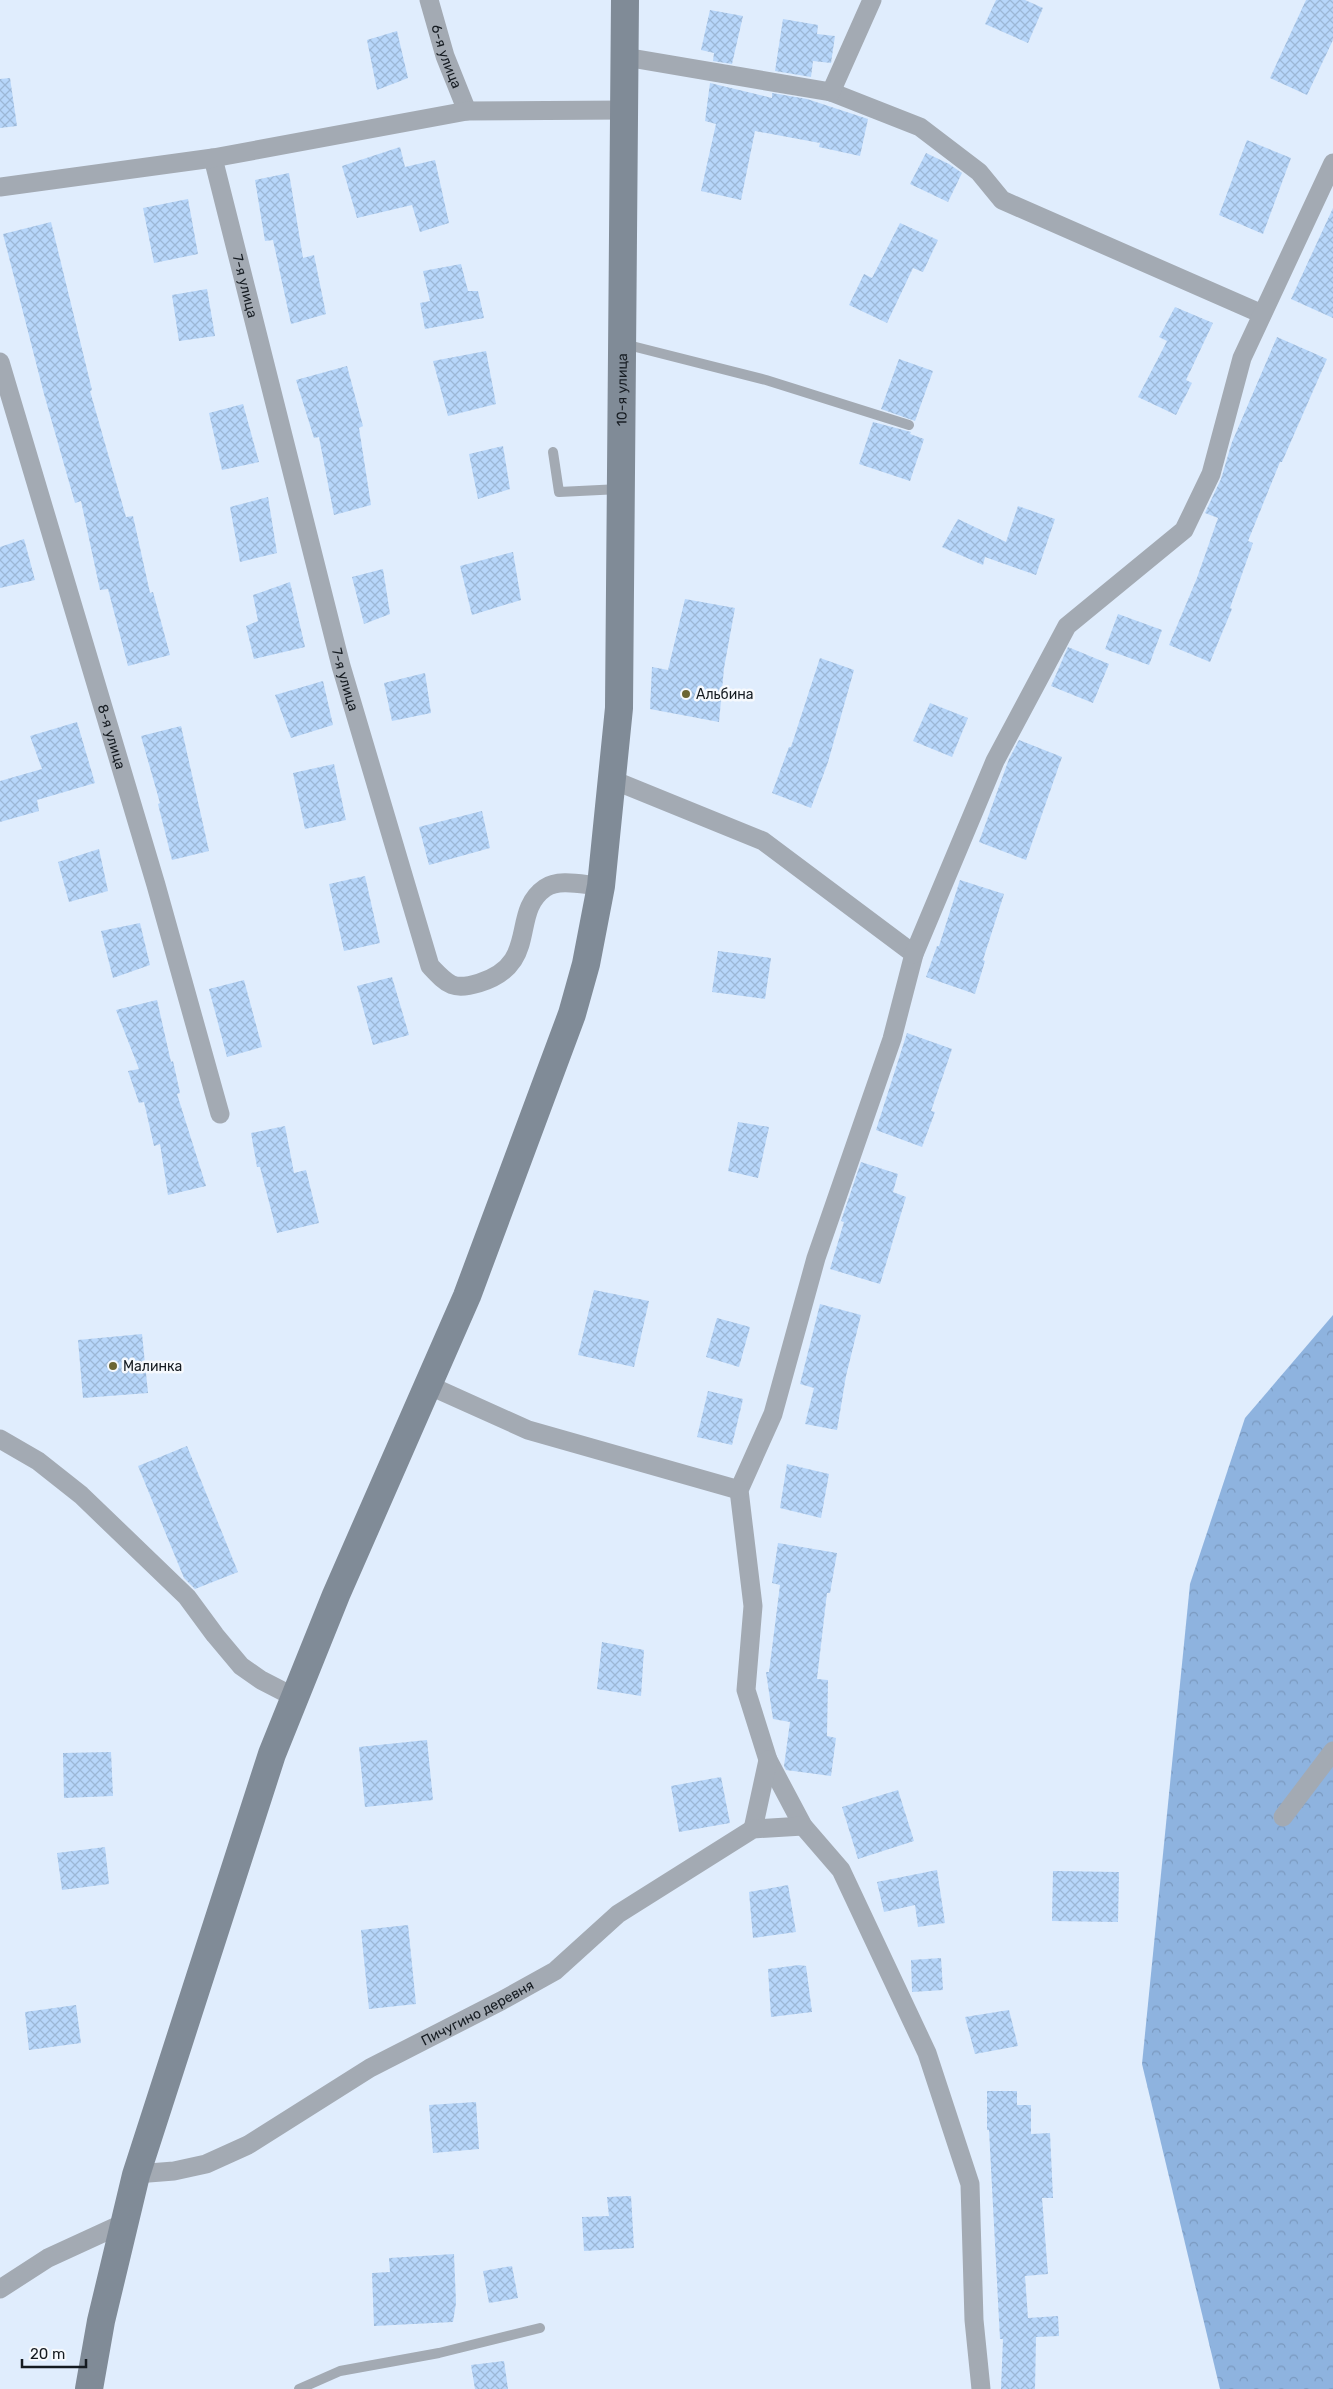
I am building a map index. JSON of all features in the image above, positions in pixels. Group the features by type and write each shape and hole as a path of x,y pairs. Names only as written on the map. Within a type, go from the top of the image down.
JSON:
{"street":[{"name":"6-я улица","path":"429,0 445,56 467,111"},
{"name":"10-я улица","path":"89,2389 101,2321 122,2224 136,2174 272,1754 336,1594 467,1296 572,1014 586,964 601,886 613,780 620,674 625,0"},
{"path":"831,92 872,0"},
{"path":"625,57 831,92 920,127 980,172 1002,200 1262,314"},
{"path":"0,187 214,158 467,111 624,110"},
{"name":"7-я улица","path":"214,158 341,666 430,966 448,985 465,987 493,979 502,973 515,959 528,913 535,898 545,888 556,883 601,886"},
{"path":"980,2389 974,2320 970,2184 927,2053 841,1870 803,1826 768,1760 746,1690 753,1606 739,1490 773,1414 816,1258 892,1039 914,954 995,761 1067,626 1184,530 1211,474 1242,358 1333,163"},
{"name":"8-я улица","path":"0,362 156,886 220,1114"},
{"path":"613,780 764,841 914,954"},
{"path":"428,1385 528,1430 739,1490"},
{"path":"0,1439 38,1461 81,1495 187,1597 215,1635 242,1666 261,1680 294,1697"},
{"path":"1283,1818 1333,1751"},
{"path":"753,1829 768,1760"},
{"name":"Пичугино деревня","path":"136,2174 174,2172 206,2164 248,2145 370,2068 502,2001 556,1971 618,1914 753,1829 803,1826"},
{"path":"4,2285 48,2258 122,2224"}],"lane":[{"path":"623,344 766,380 909,425"},
{"path":"553,452 559,492 622,489"},
{"path":"299,2389 340,2371 439,2354 540,2328"}],"green space":[{"path":"1333,1315 1333,2389 1220,2389 1142,2064 1190,1584 1245,1418"}],"building":[{"path":"996,0 1025,0 1043,8 1028,43 985,24"},
{"path":"1306,0 1333,0 1333,40 1307,95 1270,78"},
{"path":"710,10 743,16 732,64 713,61 714,53 701,50"},
{"path":"783,19 818,25 817,34 835,36 831,63 813,61 811,77 775,71"},
{"path":"397,31 408,78 377,90 367,40"},
{"path":"10,78 17,126 0,128 0,79"},
{"path":"710,83 772,98 772,93 807,99 868,119 860,156 819,147 820,143 755,131 741,200 701,191 716,124 705,121"},
{"path":"1247,140 1291,158 1263,234 1219,215"},
{"path":"400,147 405,167 435,160 449,223 420,232 412,205 357,218 342,166"},
{"path":"926,153 949,164 962,173 948,202 910,184"},
{"path":"289,173 303,258 314,255 326,314 291,324 273,240 265,241 255,180"},
{"path":"188,199 198,254 154,263 143,208"},
{"path":"1333,208 1333,318 1291,299"},
{"path":"51,222 92,390 90,391 126,517 133,516 150,593 153,592 170,655 128,666 108,589 100,590 81,501 75,503 44,394 3,234"},
{"path":"900,223 938,240 923,272 913,268 887,323 849,305 864,274 872,278"},
{"path":"461,264 468,291 478,291 484,318 425,329 420,303 430,301 423,271"},
{"path":"207,289 215,336 179,341 172,295"},
{"path":"1175,307 1213,323 1186,380 1192,383 1176,415 1138,397 1167,341 1159,337"},
{"path":"1277,337 1327,359 1282,462 1280,462 1248,541 1253,543 1230,608 1232,609 1210,662 1169,645 1197,578 1218,518 1205,513 1221,479 1232,442"},
{"path":"486,351 496,404 448,416 433,361"},
{"path":"899,359 933,371 915,421 881,409"},
{"path":"347,366 363,426 359,428 371,505 334,515 319,437 314,438 296,380"},
{"path":"243,404 259,462 222,470 209,413"},
{"path":"873,422 911,432 910,434 924,439 910,481 859,464"},
{"path":"503,446 510,489 478,499 469,454"},
{"path":"268,497 277,553 240,562 230,507"},
{"path":"1018,506 1055,519 1036,575 985,557 983,565 942,547 958,519 1006,542"},
{"path":"24,539 35,580 0,588 0,547"},
{"path":"513,552 521,600 472,615 460,566"},
{"path":"383,569 390,614 364,624 352,577"},
{"path":"290,582 305,647 254,659 246,626 258,621 253,595"},
{"path":"685,599 735,608 724,668 719,722 650,709 652,667 668,670"},
{"path":"1118,614 1162,630 1149,665 1105,649"},
{"path":"1068,647 1109,664 1093,703 1051,686"},
{"path":"820,658 854,670 828,762 811,808 772,793 789,747 791,747"},
{"path":"425,673 431,713 392,721 384,683"},
{"path":"323,681 333,725 291,738 275,695"},
{"path":"930,703 968,718 952,757 913,741"},
{"path":"77,722 95,783 37,800 39,811 0,822 0,781 42,769 30,736"},
{"path":"181,726 209,851 172,860 158,804 160,803 141,736"},
{"path":"1019,740 1062,757 1026,860 979,842 1009,759"},
{"path":"334,764 346,820 305,829 293,773"},
{"path":"482,811 490,848 429,865 419,827"},
{"path":"99,849 108,891 69,902 58,862"},
{"path":"365,876 380,943 344,951 329,884"},
{"path":"960,880 1004,894 983,960 985,961 975,994 926,977 937,946 939,946"},
{"path":"140,923 150,965 113,978 101,931"},
{"path":"718,951 771,958 765,999 712,992"},
{"path":"392,977 409,1035 373,1045 357,986"},
{"path":"244,980 262,1047 227,1057 209,989"},
{"path":"157,1000 180,1093 177,1094 206,1186 168,1195 160,1144 154,1146 144,1102 139,1103 128,1071 139,1069 116,1010"},
{"path":"907,1033 952,1049 931,1111 935,1112 922,1147 876,1130"},
{"path":"738,1122 769,1127 758,1178 728,1171"},
{"path":"285,1126 294,1173 306,1170 319,1223 277,1233 260,1167 257,1167 251,1133"},
{"path":"861,1162 898,1174 893,1192 906,1197 880,1284 830,1269 844,1222 841,1221"},
{"path":"594,1290 649,1301 634,1367 578,1355"},
{"path":"820,1304 861,1315 846,1376 837,1430 805,1424 814,1388 800,1384"},
{"path":"717,1318 750,1327 739,1367 706,1357"},
{"name":"Малинка","path":"142,1334 148,1393 83,1398 78,1340"},
{"path":"708,1391 743,1399 732,1445 697,1437"},
{"path":"187,1446 238,1572 195,1589 184,1578 138,1466"},
{"path":"787,1464 829,1474 821,1518 780,1508"},
{"path":"778,1543 837,1553 830,1593 827,1593 817,1679 828,1680 827,1736 836,1738 831,1776 786,1770 784,1766 790,1722 773,1719 766,1672 769,1672 780,1585 772,1583"},
{"path":"602,1642 644,1650 641,1696 597,1689"},
{"path":"427,1740 433,1800 365,1807 359,1747"},
{"path":"111,1752 113,1796 64,1798 63,1753"},
{"path":"721,1777 730,1823 679,1832 671,1786"},
{"path":"898,1790 914,1841 858,1859 842,1807"},
{"path":"105,1847 109,1884 62,1890 57,1853"},
{"path":"937,1870 945,1923 918,1927 915,1905 884,1912 877,1882"},
{"path":"1053,1871 1119,1872 1118,1922 1052,1921"},
{"path":"788,1885 796,1932 753,1938 749,1892"},
{"path":"408,1925 416,2004 369,2009 361,1930"},
{"path":"941,1958 943,1990 912,1992 911,1960"},
{"path":"799,1965 806,1966 812,2012 771,2017 768,1969"},
{"path":"76,2005 81,2043 29,2050 25,2012"},
{"path":"1009,2010 1018,2046 975,2054 965,2017"},
{"path":"987,2091 1017,2091 1017,2105 1031,2105 1031,2134 1050,2133 1053,2198 1042,2198 1048,2274 1025,2276 1028,2318 1058,2316 1059,2336 1036,2337 1035,2389 1001,2389 1003,2339 1000,2339 989,2130 987,2130"},
{"path":"476,2102 479,2149 433,2153 429,2105"},
{"path":"631,2196 634,2248 584,2251 582,2217 609,2216 607,2197"},
{"path":"454,2254 456,2303 453,2322 374,2326 372,2273 390,2272 389,2258"},
{"path":"512,2266 518,2298 489,2303 483,2271"},
{"path":"504,2361 508,2389 475,2389 471,2365"}],"place":[{"name":"Альбина","path":"686,694"},
{"name":"Малинка","path":"113,1366"}]}
